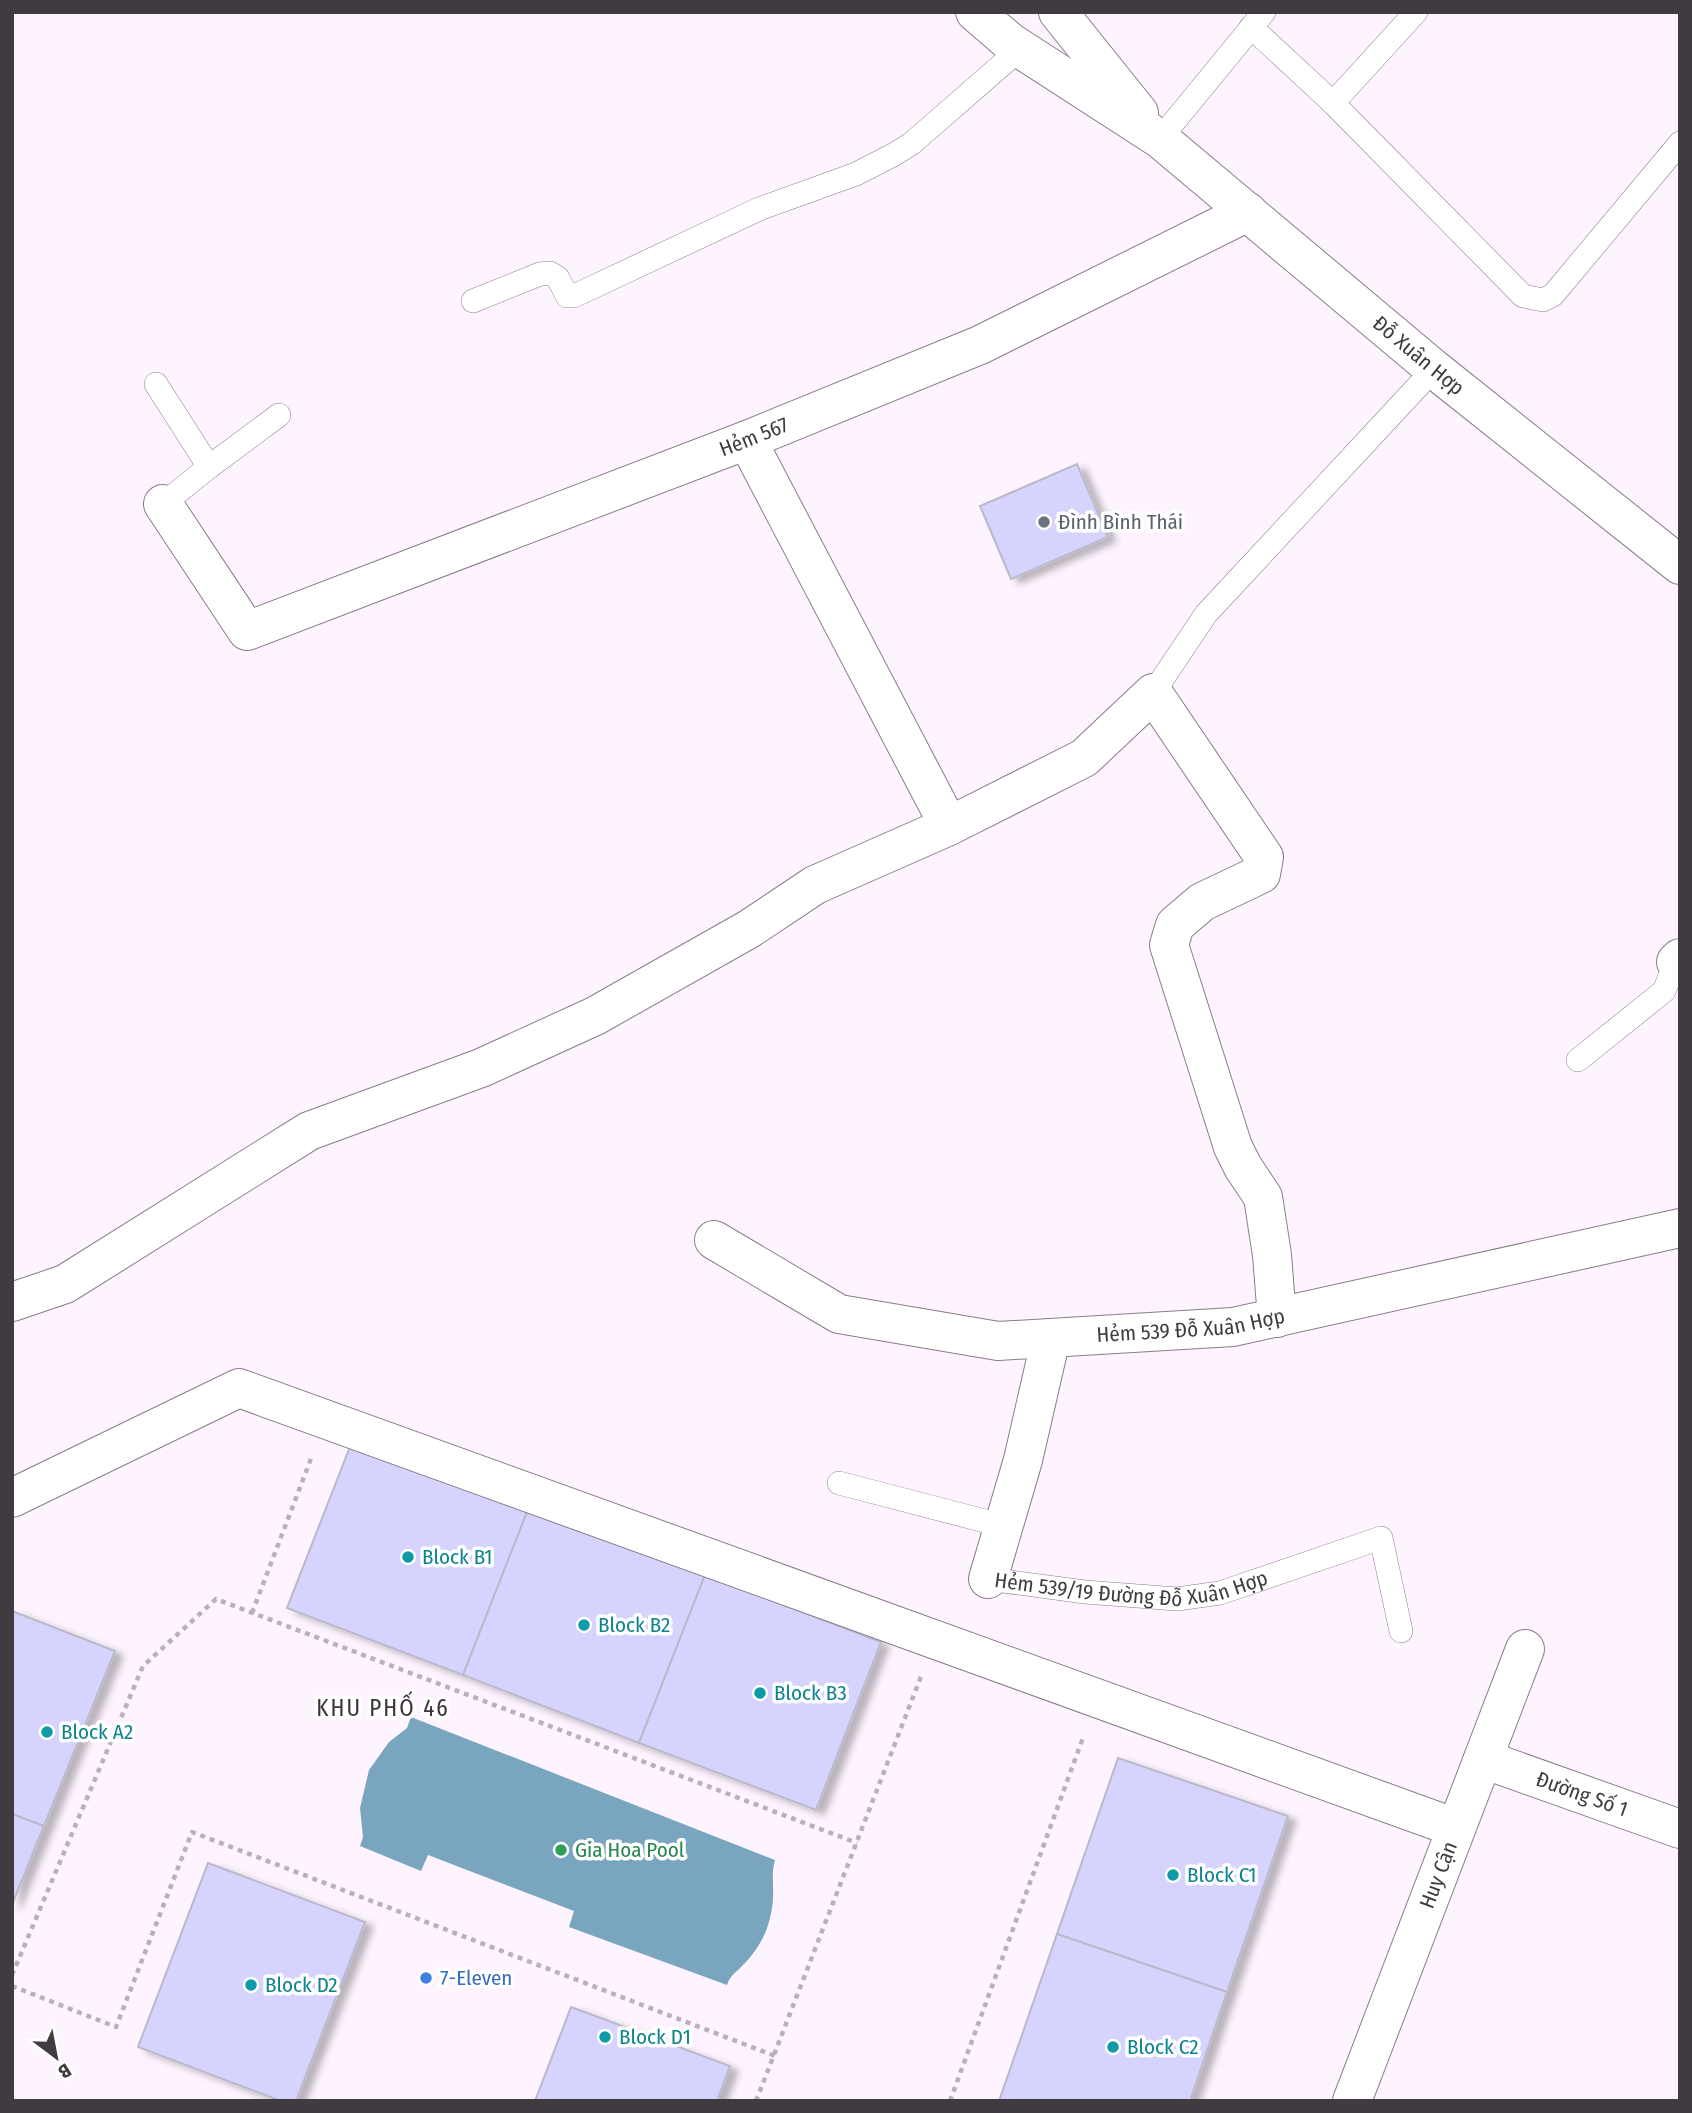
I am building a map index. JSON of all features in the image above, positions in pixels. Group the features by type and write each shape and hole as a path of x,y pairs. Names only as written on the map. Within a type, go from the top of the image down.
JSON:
{"street":[{"name":"Đỗ Xuân Hợp","path":"975,12 1020,49 1160,139 1434,369 1680,565"},
{"name":"Đỗ Xuân Hợp","path":"1058,12 1160,139"},
{"name":"Hẻm 567","path":"163,504 247,631 747,440 980,345 1248,212"},
{"path":"747,440 949,826"},
{"path":"12,1303 65,1284 309,1131 481,1069 595,1016 749,929 815,885 949,826 1084,758 1153,693 1264,857 1261,874 1202,902 1175,925 1170,945 1233,1147 1263,1197 1272,1255 1277,1318"},
{"name":"Hẻm 539 Đỗ Xuân Hợp","path":"714,1240 839,1314 998,1341 1233,1327 1680,1228"},
{"name":"Hẻm 539/19 Đường Đỗ Xuân Hợp","path":"988,1579 1023,1460 1051,1338"},
{"path":"12,1498 239,1388 1456,1828"},
{"name":"Huy Cận","path":"1352,2101 1525,1649"},
{"name":"Đường Số 1","path":"1483,1759 1680,1829"}],"lane":[{"path":"1333,103 1416,12"},
{"path":"1160,139 1258,20 1333,103 1524,296 1543,300 1553,295 1680,143"},
{"path":"473,301 540,274 550,273 558,278 567,296 574,296 759,209 856,174 911,144 1020,49"},
{"path":"1153,693 1206,614 1434,369"},
{"path":"156,384 209,467"},
{"path":"163,504 279,415"},
{"path":"1578,1060 1664,991 1678,960"},
{"path":"839,1483 1004,1526"},
{"name":"Hẻm 539/19 Đường Đỗ Xuân Hợp","path":"988,1579 1085,1592 1177,1599 1220,1593 1381,1538 1401,1631"}],"path":[{"path":"252,1613 327,1420"},
{"path":"12,1975 143,1666 216,1599 857,1843"},
{"path":"756,2101 936,1640"},
{"path":"950,2101 1086,1694"},
{"path":"12,1986 116,2027 192,1832 775,2056"}],"water":[{"name":"Gia Hoa Pool","path":"411,1717 775,1860 771,1915 756,1949 727,1985 569,1927 574,1911 428,1855 421,1871 360,1846 363,1837 360,1808 369,1770 389,1742 407,1728"}],"building":[{"name":"Đình Bình Thái","path":"1077,464 1108,537 1011,579 980,506"},
{"name":"Block B1","path":"353,1439 529,1507 463,1675 287,1608"},
{"name":"Block B2","path":"529,1507 705,1575 639,1743 463,1675"},
{"name":"Block B3","path":"705,1575 881,1642 816,1810 639,1743"},
{"name":"Block A2","path":"12,1611 115,1651 44,1826 12,1814"},
{"name":"Block C1","path":"1118,1758 1288,1816 1227,1992 1057,1934"},
{"path":"12,1814 44,1826 12,1905"},
{"name":"Block D2","path":"208,1863 365,1922 296,2101 281,2101 138,2047"},
{"name":"Block C2","path":"1057,1934 1227,1992 1190,2101 999,2101"},
{"name":"Block D1","path":"571,2007 730,2066 717,2101 535,2101"}],"place":[{"name":"Đình Bình Thái","path":"1044,522"},
{"name":"Block B1","path":"408,1557"},
{"name":"Block B2","path":"584,1625"},
{"name":"Block B3","path":"760,1693"},
{"name":"Block A2","path":"47,1732"},
{"name":"Gia Hoa Pool","path":"561,1850"},
{"name":"Block C1","path":"1173,1875"},
{"name":"7-Eleven","path":"426,1978"},
{"name":"Block D2","path":"251,1985"},
{"name":"Block D1","path":"605,2037"},
{"name":"Block C2","path":"1113,2047"}],"district":[{"name":"KHU PHỐ 46","path":"383,1708"}]}
